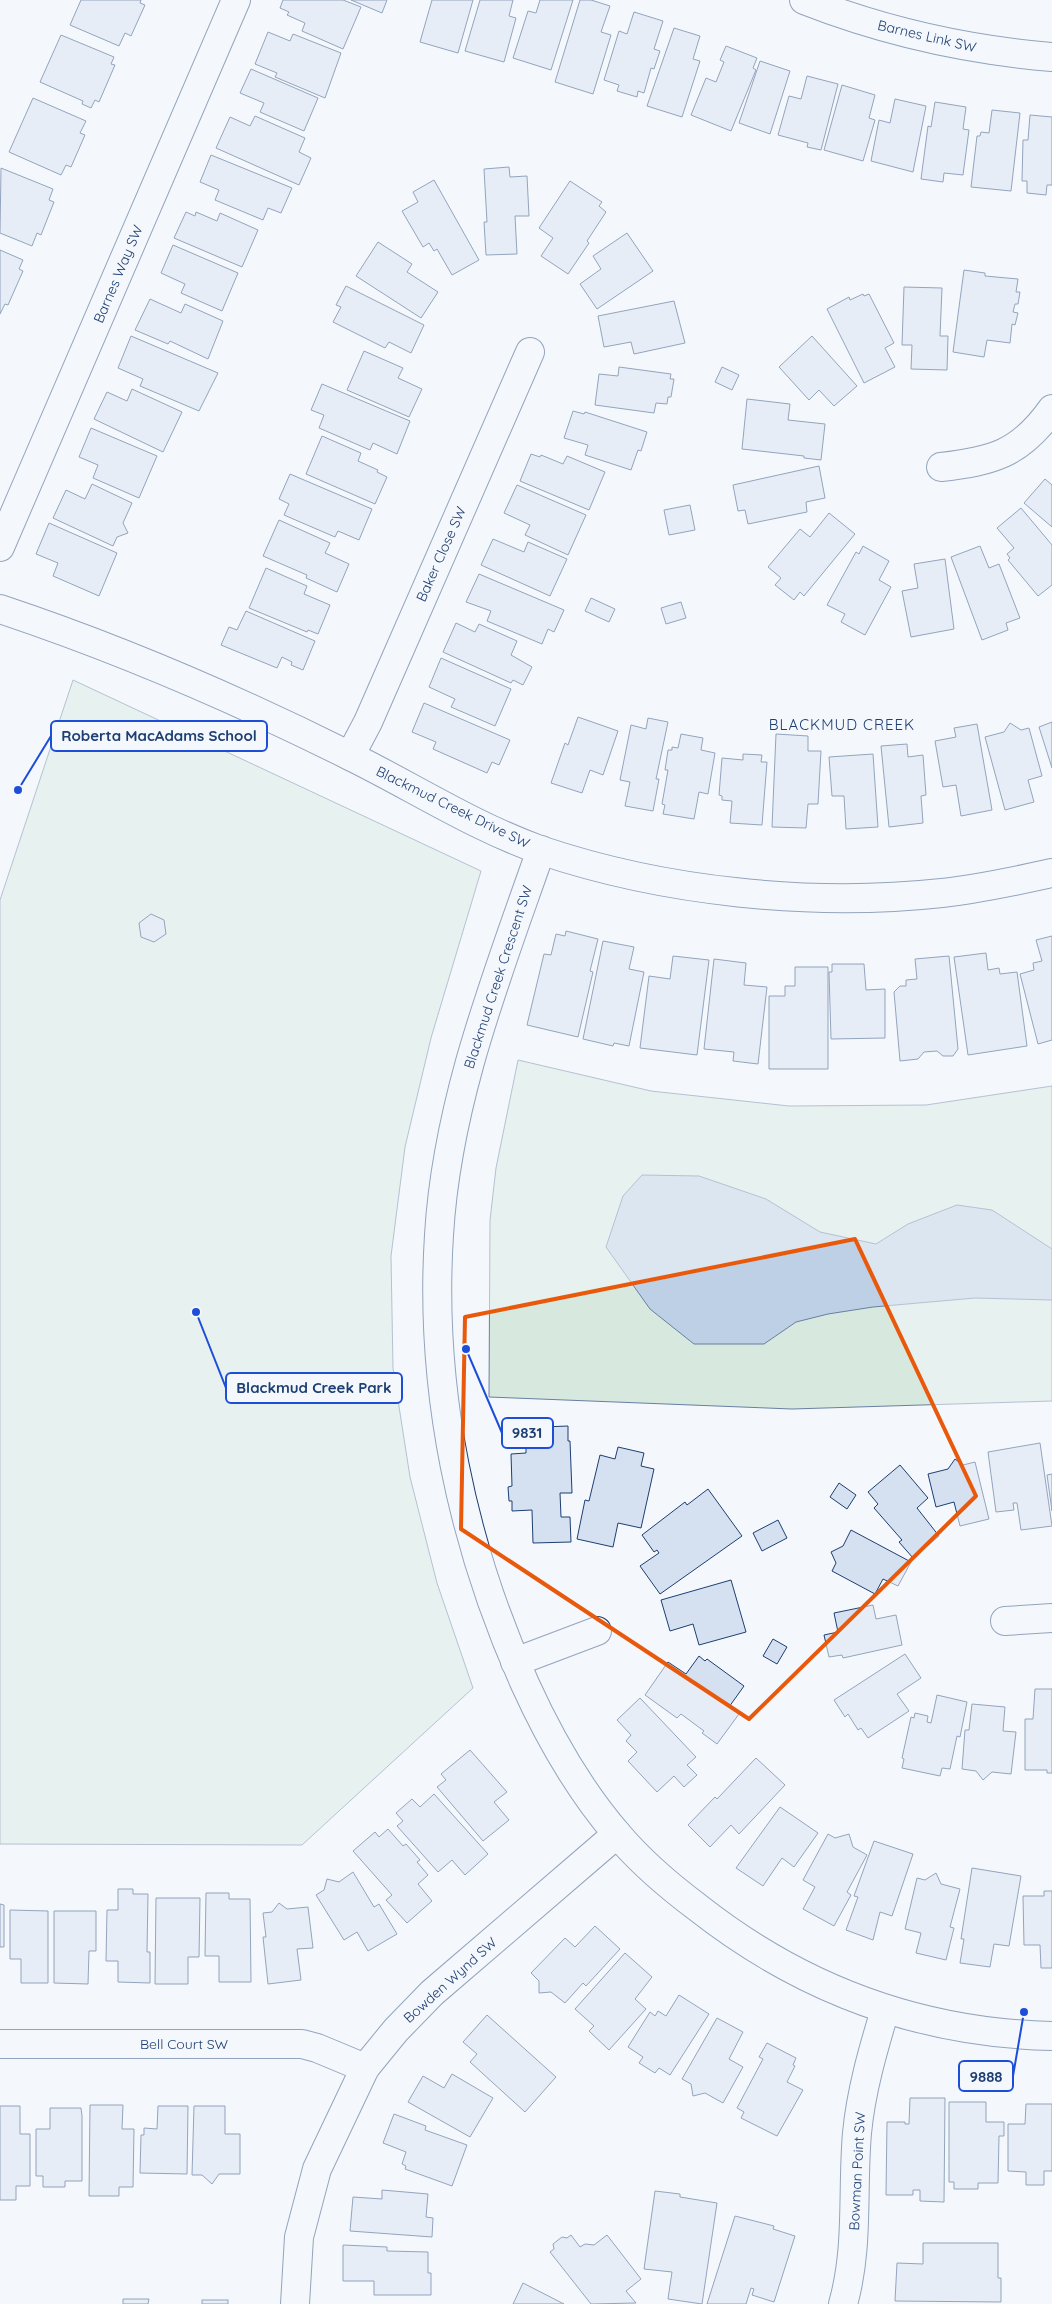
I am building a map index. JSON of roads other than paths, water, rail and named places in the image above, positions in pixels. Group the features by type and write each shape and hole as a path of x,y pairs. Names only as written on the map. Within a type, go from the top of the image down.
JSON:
{"street":[{"name":"Barnes Way SW","path":"0,548 236,0"},
{"name":"Barnes Link SW","path":"804,0 877,25 929,38 980,48 1052,57"},
{"name":"Baker Close SW","path":"350,756 368,722 530,352"},
{"path":"941,467 976,463 992,459 1009,451 1029,435 1052,409"},
{"name":"Blackmud Creek Drive SW","path":"0,609 178,676 350,756 505,836 541,850 658,880 718,890 828,898 944,893 1052,873"},
{"name":"Blackmud Creek Crescent SW","path":"541,850 481,1018 462,1088 447,1166 439,1235 438,1306 441,1372 455,1474 465,1518 491,1600 515,1662 550,1734 573,1772 617,1834 674,1890 723,1928 768,1957 819,1984 885,2010 944,2025 984,2032 1052,2036"},
{"path":"1005,1621 1052,1618"},
{"path":"515,1662 597,1631"},
{"name":"Bowden Wynd SW","path":"294,2304 299,2237 317,2169 333,2131 364,2068 396,2030 432,1993 617,1834"},
{"name":"Bowman Point SW","path":"843,2304 849,2284 853,2241 857,2132 868,2071 885,2010"},
{"name":"Bell Court SW","path":"0,2044 302,2044 317,2048 364,2068"}],"water":[{"path":"642,1175 699,1176 766,1199 820,1232 876,1244 908,1224 957,1205 992,1210 1052,1249 1052,1300 975,1298 873,1307 828,1314 796,1322 764,1344 694,1344 650,1309 606,1247 623,1196"}],"place":[{"name":"Roberta MacAdams School","path":"18,790"},
{"name":"Blackmud Creek Park","path":"196,1312"},
{"name":"9831","path":"466,1349"},
{"name":"9888","path":"1024,2012"}],"district":[{"name":"BLACKMUD CREEK","path":"842,724"}]}
